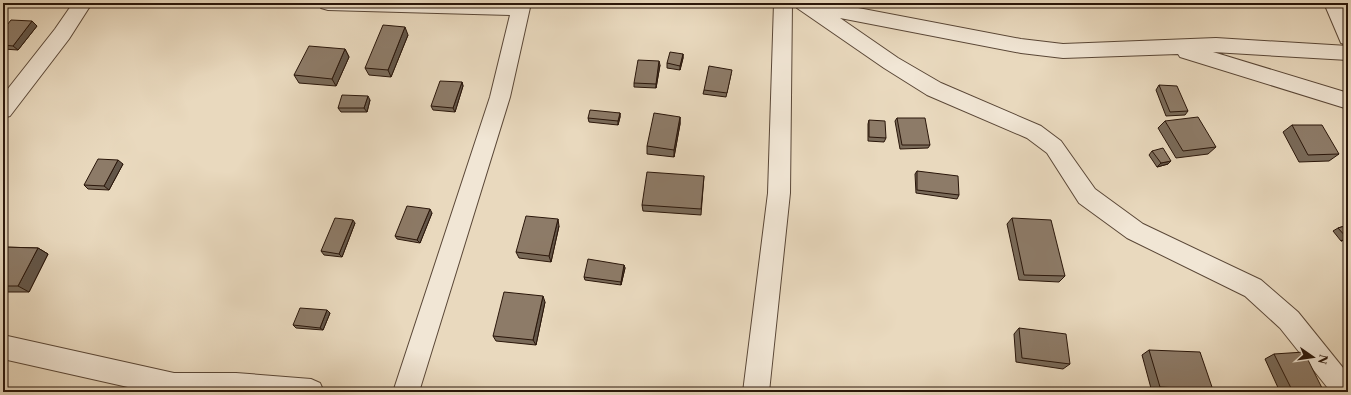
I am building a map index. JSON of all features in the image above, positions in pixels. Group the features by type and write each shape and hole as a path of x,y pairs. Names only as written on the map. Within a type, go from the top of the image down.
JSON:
{"street":[{"path":"3,110 62,34 83,3"},
{"path":"328,3 521,6 500,97 406,392"},
{"path":"756,392 779,193 783,3"},
{"path":"804,3 856,15 1035,48 1063,51 1216,45 1348,53"},
{"path":"804,3 891,64 934,89 1034,132 1054,147 1087,196 1135,231 1252,288 1289,320 1335,379 1348,390"},
{"path":"1334,3 1348,38"},
{"path":"1168,46 1348,101"},
{"path":"3,347 173,388 236,386 311,392"}],"building":[{"path":"11,20 32,21 13,46 3,45 3,30"},
{"path":"383,25 405,27 388,70 365,68"},
{"path":"309,46 345,49 332,79 294,75"},
{"path":"670,52 683,54 680,66 667,63"},
{"path":"638,60 659,61 656,84 634,83"},
{"path":"709,66 732,70 727,93 704,90"},
{"path":"440,81 462,82 453,108 431,106"},
{"path":"1159,85 1177,86 1188,111 1170,112"},
{"path":"342,95 368,96 364,108 338,108"},
{"path":"590,110 620,113 618,121 588,118"},
{"path":"654,113 680,117 674,150 647,146"},
{"path":"1198,117 1216,147 1183,151 1165,121"},
{"path":"897,118 925,118 930,145 902,145"},
{"path":"869,120 885,121 886,138 869,137"},
{"path":"1292,125 1322,125 1339,154 1308,155"},
{"path":"1163,148 1171,161 1161,163 1152,151"},
{"path":"98,159 118,160 104,186 84,185"},
{"path":"917,171 958,176 959,195 917,190"},
{"path":"647,172 704,176 701,209 642,205"},
{"path":"407,206 430,209 417,240 395,236"},
{"path":"526,216 558,219 549,256 516,252"},
{"path":"335,218 353,220 339,254 321,251"},
{"path":"1012,218 1051,220 1065,276 1024,275"},
{"path":"1348,225 1348,237 1347,238 1338,228"},
{"path":"3,247 38,248 18,286 3,286"},
{"path":"588,259 624,265 621,282 584,277"},
{"path":"504,292 543,296 533,340 493,336"},
{"path":"300,308 327,310 320,328 293,325"},
{"path":"1019,328 1066,334 1070,364 1022,358"},
{"path":"1149,350 1200,352 1213,390 1160,387"},
{"path":"1304,352 1324,392 1293,392 1274,354"}]}
